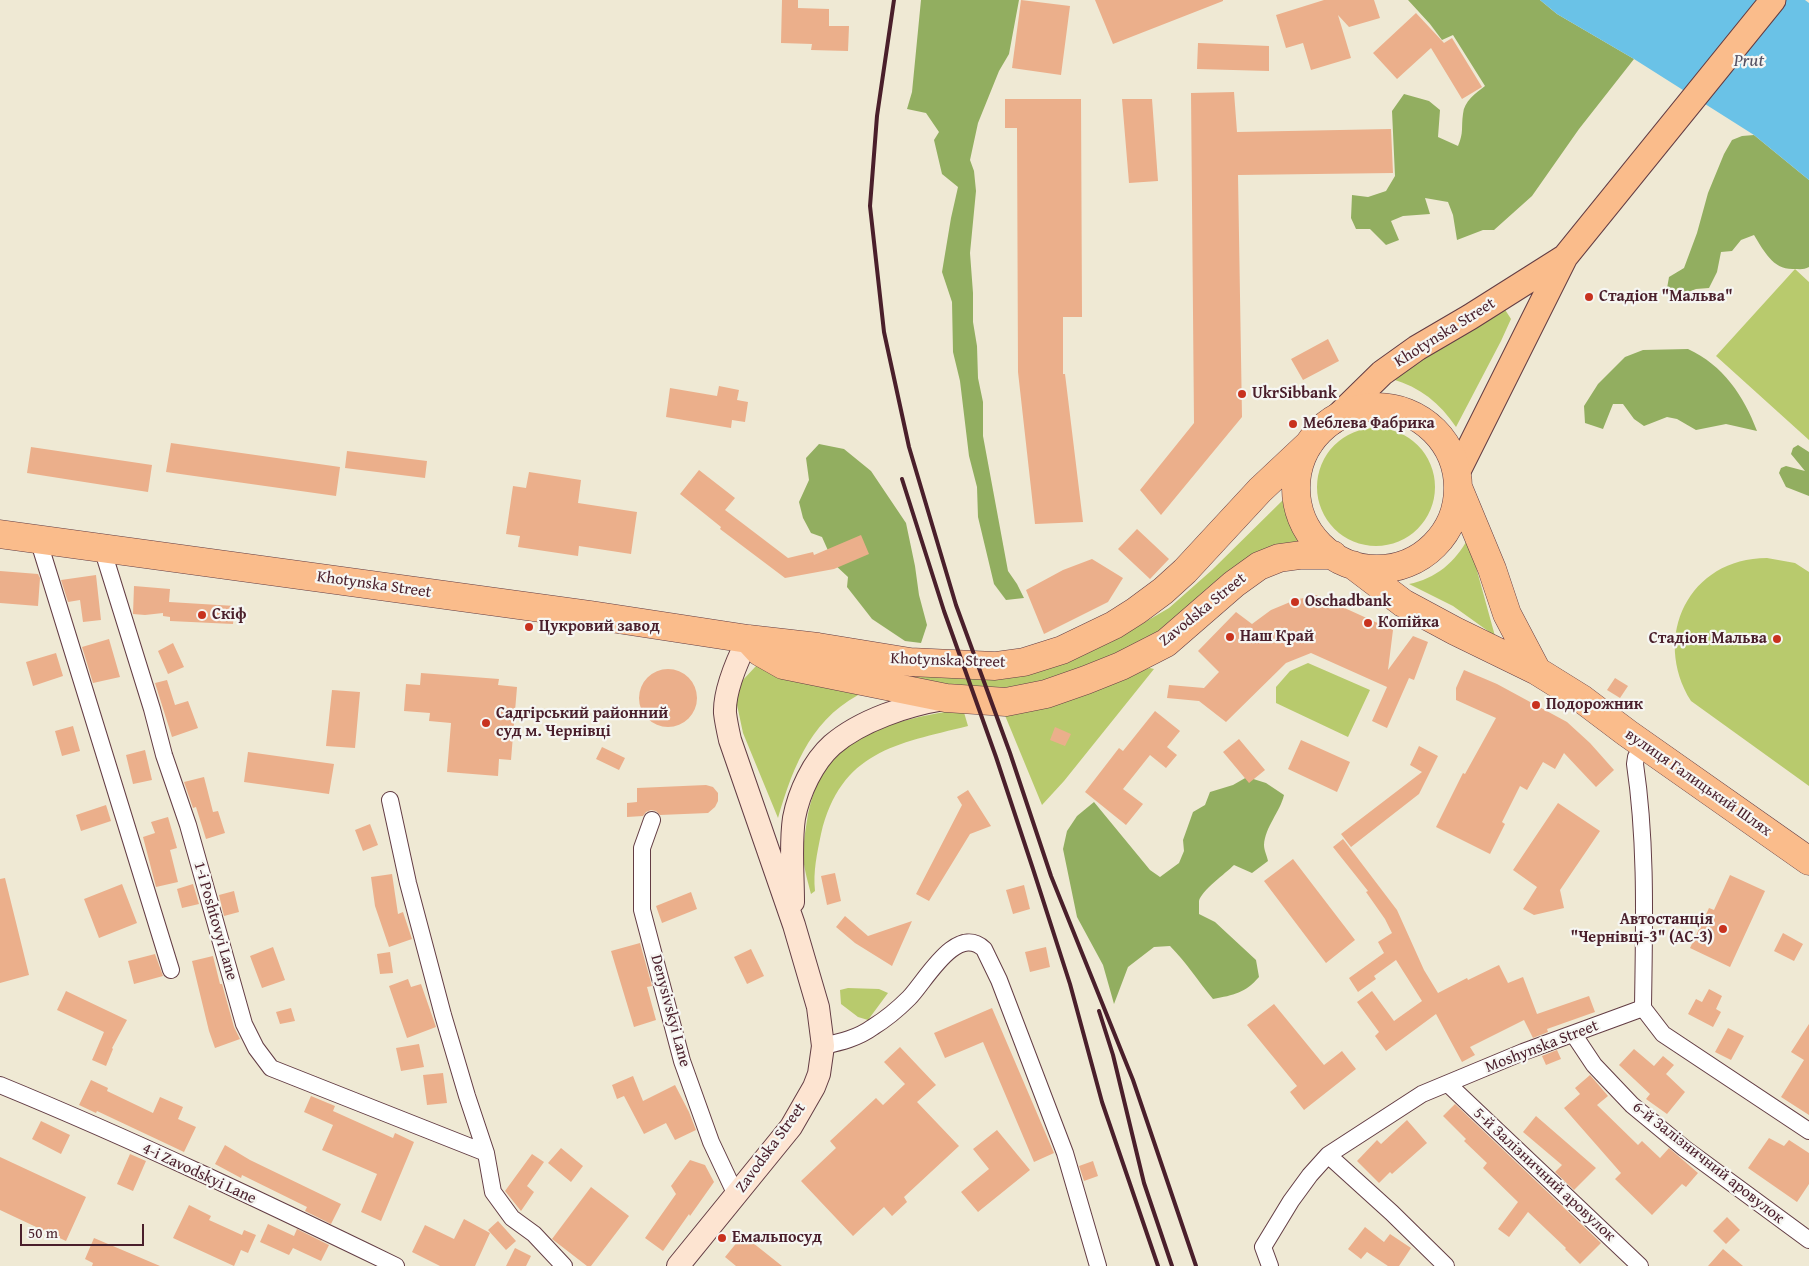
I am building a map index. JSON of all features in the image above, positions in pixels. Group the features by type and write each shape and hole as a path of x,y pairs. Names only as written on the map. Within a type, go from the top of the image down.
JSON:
{"highway":[{"path":"1457,480 1457,500 1448,527 1431,548 1414,560 1394,567 1380,569 1343,560 1316,540 1309,531 1300,510 1296,487 1302,459 1309,444 1320,431 1344,414 1367,408 1391,408 1414,416 1434,430 1448,450 1457,480 1492,569 1507,614 1537,672"},
{"name":"Khotynska Street","path":"0,534 590,615 748,639 818,647 910,662 996,666 1024,662 1062,650 1114,625 1163,591 1185,571 1260,490 1309,444"},
{"name":"Zavodska Street","path":"946,698 1006,702 1046,694 1121,666 1166,643 1196,619 1234,584 1259,566 1279,558 1301,555 1343,560"},
{"name":"вулиця Галицький Шлях","path":"1343,560 1403,603 1537,672 1582,699 1809,861"},
{"name":"Khotynska Street","path":"748,639 760,652 783,666 946,698"}],"main road":[{"name":"Khotynska Street","path":"1457,480 1565,257 1773,0"},
{"name":"Khotynska Street","path":"1333,420 1382,373 1417,348 1565,257"},
{"name":"Zavodska Street","path":"678,1266 791,1127 803,1108 818,1074 823,1046 818,1008 794,926 730,740 725,711 736,664 748,639"},
{"name":"Zavodska Street","path":"794,926 792,838 794,817 809,776 822,756 832,744 850,732 883,716 926,702 946,698"}],"street":[{"path":"38,539 171,970"},
{"name":"1-i Poshtovyi Lane","path":"102,548 152,709 164,755 188,825 244,1024 256,1048 271,1068 486,1153"},
{"path":"1645,745 1636,758 1635,764 1641,812 1644,889 1643,1008 1664,1034 1809,1131"},
{"path":"390,800 408,883 443,1015 486,1153 493,1192 512,1218 534,1234 564,1266"},
{"name":"Denysivskyi Lane","path":"652,820 642,848 642,910 682,1061 711,1142 736,1195"},
{"path":"823,1046 849,1040 874,1027 910,997 938,962 954,947 967,942 981,946 998,980 1065,1153 1098,1266"},
{"name":"Moshynska Street","path":"1270,1266 1263,1246 1291,1200 1328,1155 1422,1094 1523,1052 1574,1035 1643,1008"},
{"name":"6-й Залізничний аровулок","path":"1574,1035 1594,1064 1632,1105 1684,1148 1809,1240"},
{"name":"5-й Залізничний аровулок","path":"1448,1084 1640,1266"},
{"name":"4-i Zavodskyi Lane","path":"0,1086 313,1225 396,1266"},
{"path":"1328,1155 1392,1213 1446,1266"}],"green space":[{"path":"921,0 1019,0 1009,54 999,71 978,123 970,160 974,171 976,191 970,253 973,322 977,346 978,378 983,402 983,436 1008,571 1024,598 1006,600 994,584 978,517 977,487 969,456 960,381 953,352 952,302 942,272 958,187 942,174 934,140 939,132 926,113 907,109 912,92"},
{"path":"1408,0 1540,0 1557,14 1634,59 1579,129 1532,196 1494,230 1483,230 1457,240 1453,215 1448,202 1425,198 1430,214 1403,216 1391,221 1399,240 1386,245 1370,229 1356,229 1351,218 1352,195 1368,197 1386,191 1395,176 1392,111 1404,94 1429,101 1440,110 1438,137 1458,146 1461,137 1464,109 1471,98 1485,86 1453,35 1442,40"},
{"path":"1754,135 1809,180 1809,267 1800,269 1780,266 1770,258 1754,235 1741,240 1732,251 1721,252 1717,272 1709,288 1696,289 1683,294 1666,294 1669,277 1684,268 1697,233 1708,193 1724,154 1732,140 1742,136"},
{"path":"1795,269 1809,282 1809,440 1716,356"},
{"path":"1504,308 1511,319 1456,427 1436,403 1420,391 1392,379"},
{"path":"1688,349 1712,364 1731,383 1746,406 1757,431 1726,424 1696,430 1677,419 1667,417 1644,426 1634,419 1623,404 1613,404 1603,429 1585,423 1584,406 1598,384 1625,357 1643,350"},
{"path":"1376,428 1399,433 1418,445 1430,464 1435,487 1430,510 1418,529 1399,541 1376,546 1353,541 1334,529 1322,510 1317,487 1322,464 1334,445 1353,433"},
{"path":"819,444 844,449 871,471 906,523 919,595 927,625 921,643 905,641 872,619 847,587 848,577 834,564 822,537 811,533 803,518 799,502 809,480 806,458"},
{"path":"1798,445 1809,452 1809,496 1786,487 1779,473 1781,468 1786,466 1805,471 1791,454 1793,448"},
{"path":"1285,498 1290,521 1300,541 1281,545 1176,621 1122,652 1044,684 992,691 893,681 783,649 894,667 1116,639 1169,608 1212,570"},
{"path":"1468,538 1495,636 1453,606 1409,584 1428,578 1444,568 1457,555"},
{"path":"1767,558 1795,563 1809,572 1809,786 1691,701 1680,676 1675,652 1677,628 1685,606 1698,586 1717,571 1740,562"},
{"path":"1308,663 1370,690 1348,737 1276,703 1276,687 1290,671"},
{"path":"756,666 868,690 849,700 833,713 808,743 791,778 778,818 743,733 736,700 742,681"},
{"path":"1150,668 1154,669 1064,781 1042,805 1004,713 1022,710"},
{"path":"963,709 968,726 895,746 857,768 842,785 830,806 821,834 815,869 815,891 811,894 804,861 804,840 812,800 820,778 828,765 846,747 876,730 911,719"},
{"path":"1247,777 1266,783 1284,795 1265,838 1264,847 1268,861 1252,873 1234,865 1209,887 1201,897 1199,901 1199,914 1215,922 1256,960 1259,977 1249,987 1239,992 1213,999 1170,946 1154,947 1128,967 1114,1004 1103,965 1077,917 1063,849 1067,831 1077,816 1094,802 1150,870 1160,877 1179,863 1184,851 1183,840 1193,812 1205,805 1210,792 1233,785"},
{"path":"848,988 879,989 888,993 868,1020 858,1017 841,1004 840,990"}],"water":[{"name":"Prut","path":"1540,0 1805,0 1809,3 1809,180 1754,135 1634,59 1557,14"}],"building":[{"path":"782,0 798,0 798,8 829,9 829,26 849,26 848,51 811,50 812,44 781,43"},
{"path":"1021,0 1070,6 1061,75 1012,68"},
{"path":"1095,0 1223,0 1223,1 1113,44"},
{"path":"1324,0 1374,0 1380,18 1349,27 1338,15 1351,58 1311,70 1303,43 1286,48 1276,15"},
{"path":"1416,13 1444,43 1452,38 1482,87 1462,99 1431,48 1397,79 1373,53"},
{"path":"1198,43 1269,46 1269,71 1197,69"},
{"path":"1234,92 1237,132 1391,129 1393,173 1238,175 1242,417 1161,515 1140,490 1194,423 1191,93"},
{"path":"1005,99 1081,99 1082,317 1063,317 1063,374 1065,374 1083,522 1035,524 1018,372 1017,128 1005,128"},
{"path":"1122,99 1152,99 1158,181 1129,183"},
{"path":"1328,339 1339,361 1303,380 1291,359"},
{"path":"719,386 739,390 737,400 748,402 745,422 732,420 731,428 666,417 670,388 717,396"},
{"path":"171,443 340,467 336,496 166,472"},
{"path":"31,447 152,465 148,492 27,473"},
{"path":"347,451 427,461 425,478 345,468"},
{"path":"699,470 735,498 725,510 788,558 813,552 814,555 861,535 869,554 834,569 785,578 720,529 721,527 680,494"},
{"path":"529,472 581,480 578,503 637,512 631,554 579,546 578,556 518,547 520,536 506,534 513,486 526,488"},
{"path":"1137,529 1169,559 1150,579 1118,549"},
{"path":"1092,559 1123,578 1108,602 1044,634 1026,590 1063,570"},
{"path":"0,571 38,574 40,578 38,606 0,603"},
{"path":"96,575 101,620 83,622 80,600 68,602 61,580"},
{"path":"134,586 170,589 169,602 235,606 233,624 170,621 170,617 163,616 163,613 133,614"},
{"path":"1316,595 1393,630 1388,670 1413,636 1428,642 1414,680 1409,678 1387,728 1372,721 1387,687 1311,653 1286,663 1226,722 1199,701 1167,698 1169,685 1204,688 1219,672 1198,651 1236,612 1252,624 1271,610 1295,600"},
{"path":"109,639 120,677 93,683 82,647"},
{"path":"173,643 184,667 168,674 158,651"},
{"path":"56,653 63,676 33,686 26,662"},
{"path":"662,669 674,669 689,677 697,692 697,704 689,719 674,727 662,727 647,719 639,704 639,692 647,677"},
{"path":"1464,670 1497,684 1567,722 1590,743 1614,770 1596,787 1564,753 1555,769 1543,762 1527,790 1520,786 1502,822 1505,824 1490,854 1436,827 1463,773 1465,774 1496,718 1456,700 1456,688"},
{"name":"Садгірський районний суд м. Чернівці","path":"421,673 499,679 498,685 517,687 511,760 499,759 498,776 447,772 451,723 429,721 430,713 404,711 406,684 420,685"},
{"path":"1615,678 1628,686 1620,698 1607,690"},
{"path":"167,680 175,705 188,701 198,728 172,737 155,683"},
{"path":"332,690 360,692 355,748 326,746"},
{"path":"1155,711 1180,731 1167,747 1177,755 1166,768 1150,755 1123,789 1143,804 1126,825 1085,792 1119,748 1123,751"},
{"path":"73,726 80,751 62,756 55,731"},
{"path":"1055,727 1071,734 1065,746 1050,740"},
{"path":"1239,739 1265,770 1249,783 1223,752"},
{"path":"1301,740 1350,762 1337,792 1288,769"},
{"path":"1419,746 1438,756 1419,794 1351,847 1341,834 1422,772 1410,765"},
{"path":"602,747 625,758 619,770 596,759"},
{"path":"145,750 152,780 133,784 126,755"},
{"path":"248,752 334,764 329,794 244,782"},
{"path":"204,777 213,812 218,811 225,833 206,839 196,807 193,808 184,782"},
{"path":"706,785 713,787 718,793 718,801 715,807 708,813 660,815 656,811 651,810 643,816 627,817 627,803 637,802 637,788"},
{"path":"968,790 991,826 970,834 929,901 916,894 962,805 957,797"},
{"path":"1558,803 1600,831 1560,890 1564,908 1534,915 1523,909 1537,887 1513,870"},
{"path":"106,805 111,821 81,831 76,815"},
{"path":"168,817 177,848 170,850 178,882 156,887 143,837 155,833 151,822"},
{"path":"370,824 378,845 363,851 355,830"},
{"path":"1343,839 1397,910 1424,970 1438,993 1467,978 1468,980 1499,965 1508,983 1523,977 1537,1014 1589,996 1595,1012 1547,1029 1548,1032 1533,1038 1524,1020 1470,1047 1475,1055 1462,1062 1436,1014 1386,1051 1375,1036 1379,1032 1357,1002 1372,991 1394,1021 1422,1001 1396,960 1374,976 1376,979 1358,992 1349,978 1384,953 1378,942 1392,933 1385,919 1366,892 1368,891 1333,847"},
{"path":"1293,859 1355,940 1326,963 1264,881"},
{"path":"835,873 841,901 827,905 821,876"},
{"path":"392,874 398,914 403,912 412,939 389,947 375,906 371,877"},
{"name":"Автостанція \"Чернівці-3\" (АС-3)","path":"1730,875 1765,891 1730,967 1690,948 1709,908 1714,910"},
{"path":"5,878 29,975 0,983 0,879"},
{"path":"122,884 137,923 99,938 84,899"},
{"path":"193,884 199,904 182,908 177,889"},
{"path":"1024,885 1030,909 1013,914 1006,890"},
{"path":"234,891 239,912 224,916 219,895"},
{"path":"691,892 697,909 662,923 656,906"},
{"path":"845,916 868,936 912,921 892,966 855,943 836,927"},
{"path":"1783,933 1803,944 1794,961 1774,951"},
{"path":"640,943 652,986 647,987 656,1020 634,1027 611,951"},
{"path":"273,947 285,980 262,988 250,956"},
{"path":"1046,947 1050,967 1030,972 1025,952"},
{"path":"751,949 764,976 747,984 734,957"},
{"path":"390,952 393,973 380,974 377,954"},
{"path":"155,954 163,976 134,984 128,961"},
{"path":"213,956 220,984 222,984 234,1027 240,1039 215,1048 192,961"},
{"path":"408,979 411,987 421,984 436,1027 407,1038 389,986"},
{"path":"1709,989 1722,996 1716,1009 1721,1012 1713,1027 1688,1014 1696,999 1702,1002"},
{"path":"66,991 127,1020 112,1048 106,1066 92,1060 104,1032 57,1010"},
{"path":"1274,1004 1324,1065 1342,1051 1356,1069 1304,1110 1290,1092 1297,1086 1247,1025"},
{"path":"291,1008 295,1021 280,1024 276,1012"},
{"path":"992,1008 1054,1153 1034,1162 983,1042 945,1058 934,1033"},
{"path":"1809,1024 1809,1115 1781,1097 1804,1060 1791,1052"},
{"path":"1728,1028 1744,1036 1731,1060 1715,1052"},
{"path":"419,1044 424,1067 401,1071 396,1048"},
{"path":"900,1047 936,1085 917,1102 959,1146 904,1197 907,1202 892,1216 884,1207 853,1236 801,1181 836,1148 830,1141 876,1098 883,1105 905,1084 884,1062"},
{"path":"1634,1049 1654,1066 1663,1056 1674,1065 1666,1074 1685,1092 1667,1114 1646,1099 1650,1094 1619,1065"},
{"path":"1557,1050 1561,1059 1546,1065 1542,1056"},
{"path":"443,1073 447,1103 427,1105 423,1075"},
{"path":"1590,1075 1608,1096 1597,1105 1638,1145 1642,1141 1660,1158 1669,1148 1698,1173 1686,1187 1682,1184 1652,1215 1615,1179 1621,1173 1564,1108 1580,1094 1575,1088"},
{"path":"633,1076 643,1101 675,1085 696,1130 675,1140 666,1123 644,1134 624,1096 617,1099 612,1085"},
{"path":"91,1080 108,1088 107,1091 153,1113 160,1097 183,1107 178,1119 196,1127 184,1152 97,1111 96,1113 79,1105"},
{"path":"311,1096 335,1106 333,1111 393,1138 395,1133 414,1142 381,1221 361,1212 377,1174 322,1150 333,1125 304,1112"},
{"path":"1455,1104 1601,1243 1580,1264 1528,1212 1509,1237 1498,1229 1518,1202 1483,1168 1487,1163 1464,1141 1466,1139 1443,1116"},
{"path":"1536,1116 1596,1168 1574,1190 1555,1172 1562,1165 1523,1132"},
{"path":"1407,1120 1427,1143 1379,1183 1357,1161 1377,1140 1381,1144"},
{"path":"41,1121 70,1135 61,1154 32,1139"},
{"path":"997,1130 1030,1170 978,1212 961,1192 989,1169 973,1149"},
{"path":"1769,1138 1784,1146 1789,1140 1809,1153 1809,1184 1797,1202 1748,1168"},
{"path":"225,1145 250,1160 341,1204 331,1224 305,1211 307,1207 242,1175 241,1178 215,1164"},
{"path":"561,1148 583,1166 571,1182 548,1163"},
{"path":"130,1154 146,1161 133,1191 117,1184"},
{"path":"532,1154 544,1162 527,1186 534,1192 521,1211 505,1191"},
{"path":"0,1157 86,1197 66,1241 0,1210"},
{"path":"690,1160 705,1165 714,1182 663,1251 645,1238 676,1194 671,1186"},
{"path":"1093,1161 1098,1176 1084,1181 1079,1166"},
{"path":"591,1187 629,1216 591,1266 587,1266 552,1239"},
{"path":"189,1205 211,1216 209,1220 242,1235 244,1230 256,1235 248,1253 241,1250 234,1266 173,1238"},
{"path":"1727,1217 1740,1230 1726,1244 1713,1231"},
{"path":"464,1219 490,1233 475,1266 440,1266 412,1252 425,1225 454,1239"},
{"path":"498,1221 516,1241 506,1250 488,1230"},
{"path":"268,1224 294,1236 297,1229 329,1245 321,1261 293,1248 289,1255 260,1242"},
{"path":"1365,1227 1384,1242 1390,1234 1411,1248 1399,1266 1388,1266 1367,1252 1361,1259 1348,1249"},
{"path":"743,1235 782,1266 736,1266 725,1257"},
{"path":"94,1238 160,1266 92,1266 93,1263 85,1259"},
{"path":"515,1248 531,1256 526,1266 506,1266"},
{"path":"1723,1249 1743,1266 1708,1266"}],"railway":[{"path":"894,0 877,116 870,206 884,332 909,447 956,605 1010,753 1051,876 1133,1080 1196,1266"},
{"path":"902,479 944,611 996,757 1033,869 1070,984 1102,1102 1158,1266"},
{"path":"1099,1011 1113,1055 1144,1183 1172,1266"}],"place":[{"name":"Стадіон \"Мальва\"","path":"1589,297"},
{"name":"UkrSibbank","path":"1242,394"},
{"name":"Меблева Фабрика","path":"1293,424"},
{"name":"Oschadbank","path":"1295,602"},
{"name":"Скіф","path":"202,615"},
{"name":"Копійка","path":"1368,623"},
{"name":"Цукровий завод","path":"529,627"},
{"name":"Наш Край","path":"1230,637"},
{"name":"Стадіон Мальва","path":"1777,639"},
{"name":"Подорожник","path":"1536,705"},
{"name":"Садгірський районний суд м. Чернівці","path":"486,723"},
{"name":"Автостанція \"Чернівці-3\" (АС-3)","path":"1723,929"},
{"name":"Емальпосуд","path":"722,1238"}]}
